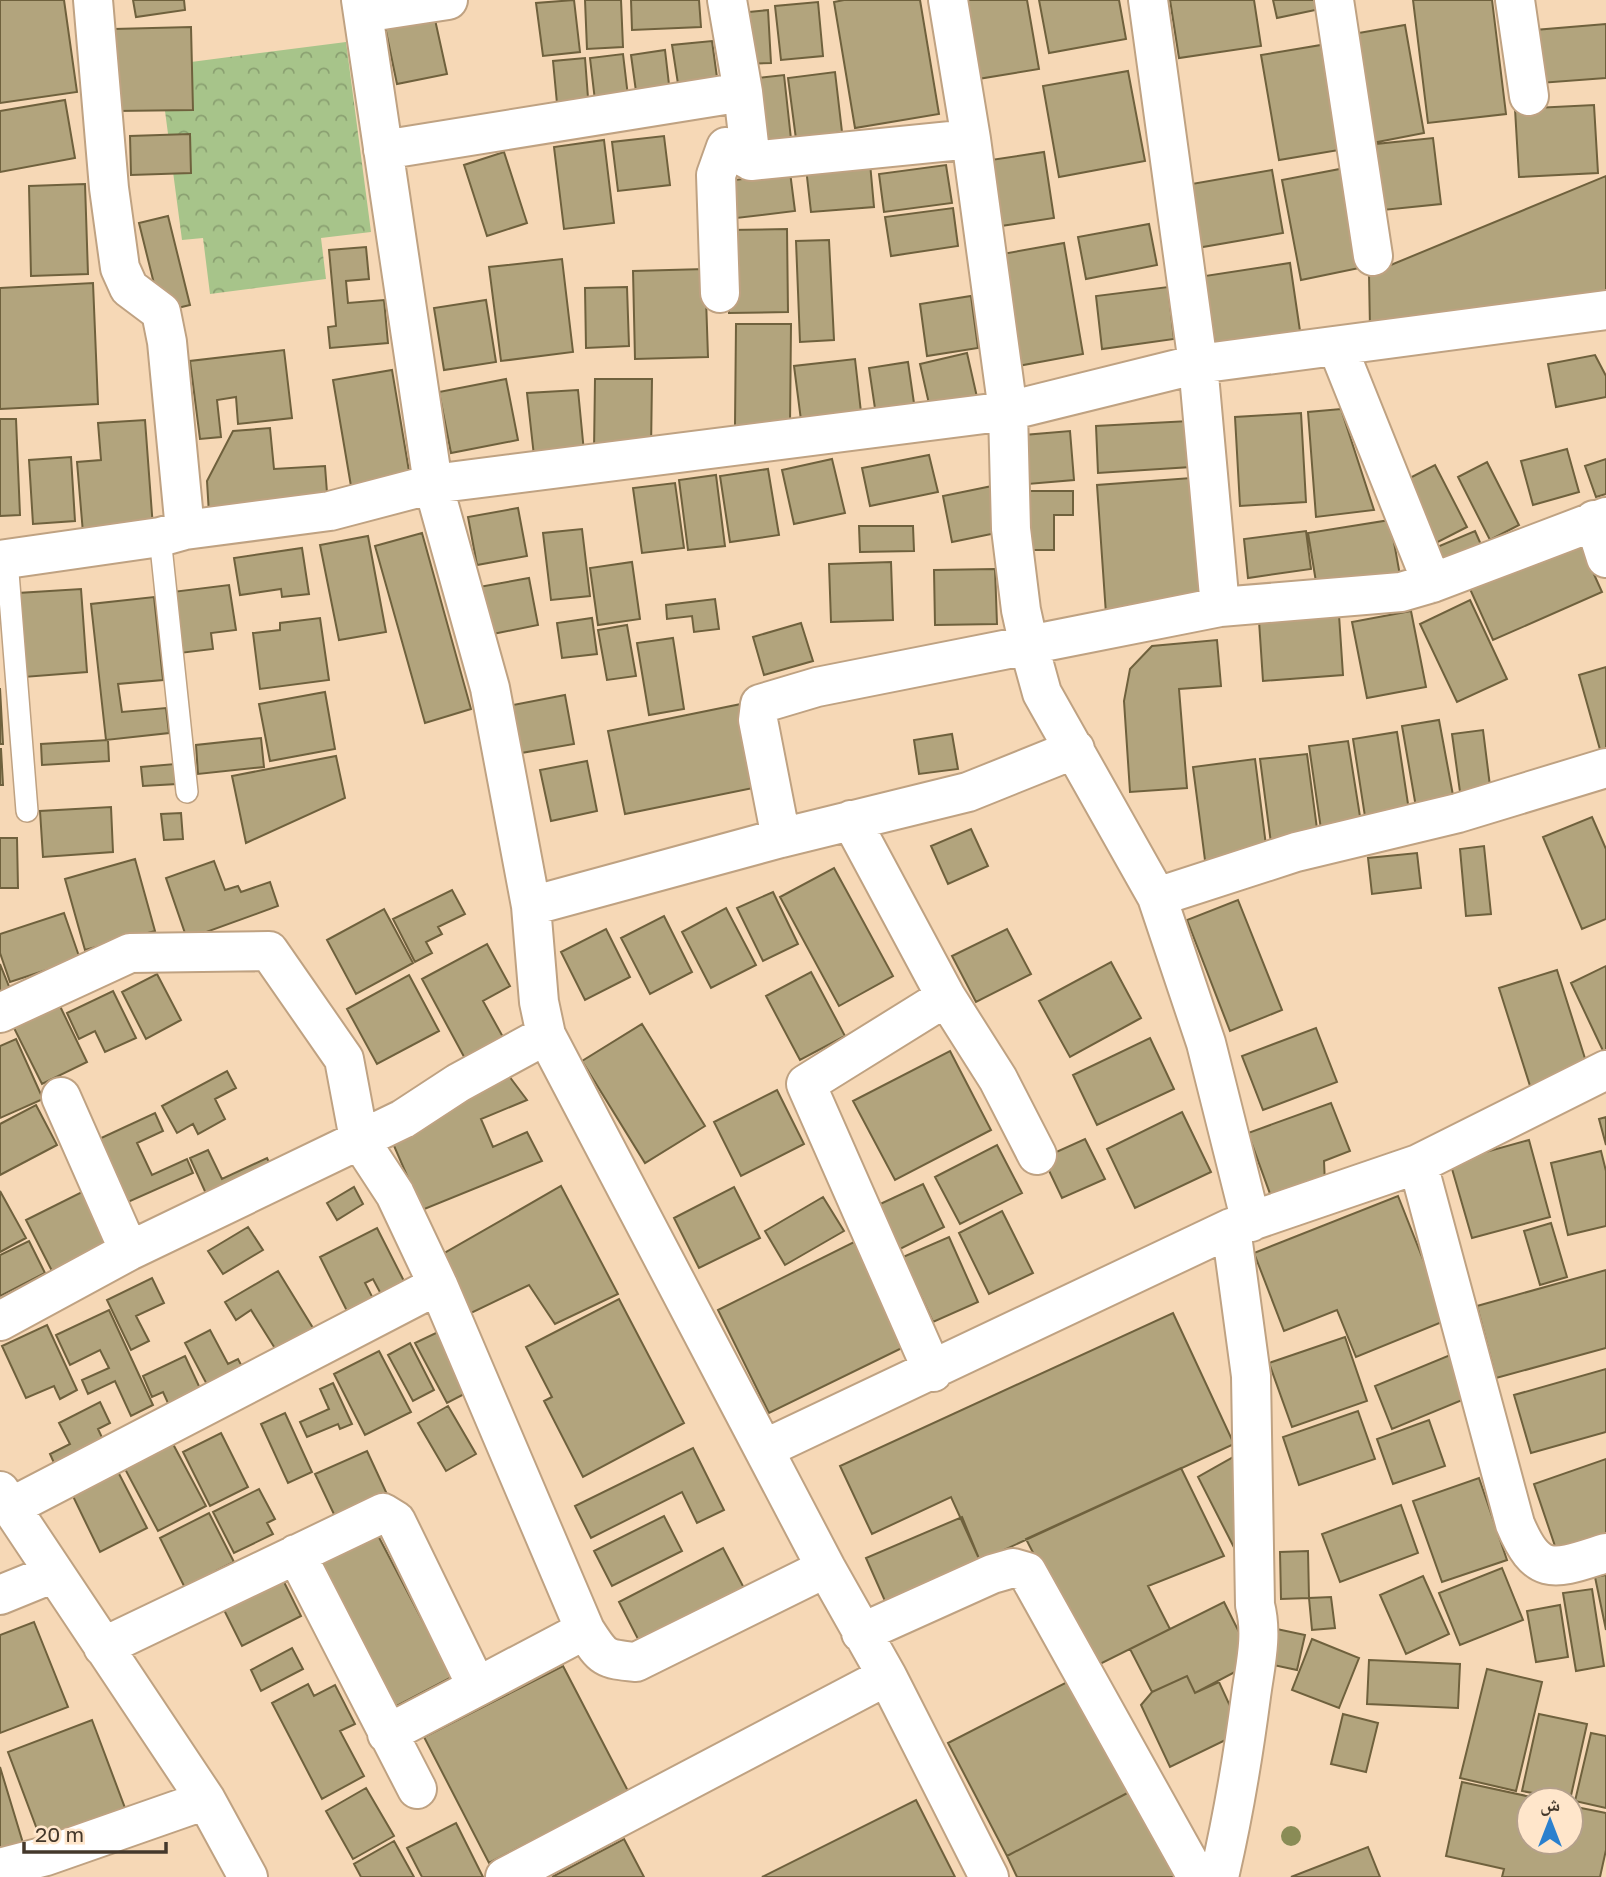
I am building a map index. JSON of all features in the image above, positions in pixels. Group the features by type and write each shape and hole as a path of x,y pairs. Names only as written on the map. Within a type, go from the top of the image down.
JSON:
{"street":[{"path":"93,0 109,188 120,268 129,288 161,312 167,342 173,533"},
{"path":"448,0 362,7 433,484 490,688 531,906 539,1002 546,1035 825,1568 887,1676 989,1877"},
{"path":"727,0 743,92 751,161"},
{"path":"948,0 971,139 1008,411 1011,529 1021,610 1029,646 1042,693 1157,897 1206,1043 1241,1225 1251,1376 1255,1605 1258,1618 1256,1666 1242,1770 1219,1877"},
{"path":"1148,0 1198,365 1220,607"},
{"path":"1334,0 1373,256"},
{"path":"1515,0 1529,96"},
{"path":"383,150 743,92"},
{"path":"720,293 716,209 718,167 726,147 751,161 971,139"},
{"path":"3,560 330,511 433,484 1008,411 1198,365 1606,310"},
{"path":"1337,346 1432,583"},
{"path":"781,838 758,720 760,704 817,687 1220,607 1401,592 1432,583 1600,519 1606,558"},
{"path":"531,906 781,838 968,792 1075,749"},
{"path":"1157,897 1296,852 1458,813 1606,768"},
{"path":"851,820 946,997 998,1079 1037,1155"},
{"path":"0,1013 130,953 269,951 344,1059 359,1139 395,1195 438,1285 585,1630 601,1655 608,1659 636,1662 825,1568"},
{"path":"933,1372 807,1084 946,997"},
{"path":"0,1321 129,1251 403,1119 458,1083 546,1035"},
{"path":"764,1449 933,1372 1241,1225 1418,1164 1606,1070"},
{"path":"61,1097 129,1251"},
{"path":"1418,1164 1515,1524 1527,1552 1538,1561 1550,1565 1568,1565 1606,1553"},
{"path":"248,1877 206,1800 4,1499 438,1285"},
{"path":"103,1647 373,1516 388,1514 396,1521 477,1687"},
{"path":"296,1554 417,1789"},
{"path":"862,1633 992,1574 1013,1568 1027,1572 1197,1877"},
{"path":"0,1595 54,1573"},
{"path":"387,1734 585,1630"},
{"path":"505,1877 887,1676"},
{"path":"0,1868 46,1856 206,1800"}],"lane":[{"path":"173,533 187,792"},
{"path":"3,560 27,811"}],"green space":[{"path":"346,42 371,232 321,238 326,279 210,294 203,238 182,240 165,111 191,62"}],"building":[{"path":"0,0 64,0 77,92 0,103"},
{"path":"133,0 184,0 185,10 136,17"},
{"path":"574,0 580,52 543,56 536,3"},
{"path":"585,0 621,0 623,47 587,49"},
{"path":"631,0 699,0 701,27 632,30"},
{"path":"920,0 939,114 855,128 834,2"},
{"path":"964,0 1027,0 1039,69 978,79"},
{"path":"1039,0 1119,0 1126,39 1049,53"},
{"path":"1170,0 1254,0 1261,46 1179,58"},
{"path":"1273,0 1318,0 1320,9 1277,18"},
{"path":"1413,0 1492,0 1506,114 1428,123"},
{"path":"818,2 823,56 781,60 775,6"},
{"path":"432,6 447,74 397,84 383,17"},
{"path":"768,10 771,63 743,64 739,13"},
{"path":"1606,24 1606,78 1540,83 1535,30"},
{"path":"1405,25 1424,133 1367,144 1347,35"},
{"path":"191,27 193,110 116,111 114,29"},
{"path":"712,41 719,92 680,97 672,45"},
{"path":"1321,45 1339,150 1279,160 1261,55"},
{"path":"665,50 671,102 638,106 631,55"},
{"path":"623,54 629,105 596,109 590,58"},
{"path":"585,58 589,111 558,114 553,61"},
{"path":"1128,71 1145,161 1059,177 1043,86"},
{"path":"835,72 842,132 796,139 788,78"},
{"path":"784,75 791,139 756,143 749,79"},
{"path":"65,100 75,158 0,172 0,111"},
{"path":"1594,105 1598,173 1519,177 1515,109"},
{"path":"190,134 191,173 131,175 130,136"},
{"path":"664,136 670,185 618,191 612,142"},
{"path":"1433,138 1441,204 1383,210 1376,144"},
{"path":"604,140 614,223 564,229 554,147"},
{"path":"504,152 527,223 487,236 464,165"},
{"path":"1044,152 1054,218 994,227 984,161"},
{"path":"870,163 874,207 811,212 806,168"},
{"path":"946,165 952,203 884,212 879,174"},
{"path":"1345,168 1364,267 1301,280 1282,180"},
{"path":"1272,170 1283,233 1197,248 1186,185"},
{"path":"790,172 795,211 728,219 722,182"},
{"path":"1606,176 1606,300 1370,328 1369,274"},
{"path":"85,184 88,274 31,276 29,186"},
{"path":"953,208 958,246 891,256 885,217"},
{"path":"168,216 190,305 161,312 139,223"},
{"path":"1149,224 1157,265 1086,279 1078,237"},
{"path":"787,229 788,312 729,313 728,230"},
{"path":"829,240 834,340 800,342 796,241"},
{"path":"1064,243 1083,354 1018,366 997,255"},
{"path":"366,247 369,279 346,281 348,303 384,300 388,343 330,348 328,327 336,326 329,250"},
{"path":"562,259 573,352 501,361 489,267"},
{"path":"1290,263 1300,331 1215,344 1205,276"},
{"path":"705,269 708,357 635,359 633,271"},
{"path":"93,283 98,404 0,409 0,288"},
{"path":"627,287 629,346 586,348 585,288"},
{"path":"1168,287 1174,339 1102,349 1096,296"},
{"path":"971,296 978,348 927,356 920,304"},
{"path":"486,300 496,362 444,370 434,308"},
{"path":"736,324 791,324 790,427 735,426"},
{"path":"284,350 292,418 238,424 236,397 217,400 221,437 200,439 190,361"},
{"path":"967,353 979,406 932,417 920,364"},
{"path":"1595,355 1606,376 1606,397 1556,407 1548,364"},
{"path":"855,359 862,421 802,428 794,366"},
{"path":"908,362 916,417 877,422 869,368"},
{"path":"392,370 411,483 352,492 333,380"},
{"path":"506,379 518,440 451,453 439,392"},
{"path":"595,379 652,379 651,451 594,451"},
{"path":"578,390 584,452 534,456 527,393"},
{"path":"1341,409 1374,510 1316,517 1308,412"},
{"path":"1301,413 1306,502 1240,506 1235,417"},
{"path":"0,419 16,419 20,515 0,516"},
{"path":"145,420 153,528 83,533 77,462 101,460 98,423"},
{"path":"1189,421 1191,467 1098,473 1096,426"},
{"path":"270,428 274,469 325,466 328,506 209,514 207,481 233,431"},
{"path":"1070,431 1074,480 1028,484 1024,435"},
{"path":"1567,449 1579,492 1533,505 1521,461"},
{"path":"929,455 938,492 870,506 862,468"},
{"path":"71,457 75,521 33,524 29,460"},
{"path":"832,459 845,513 794,524 782,470"},
{"path":"1606,459 1606,494 1596,497 1585,466"},
{"path":"1487,462 1519,525 1490,540 1458,477"},
{"path":"1435,465 1467,527 1432,545 1400,483"},
{"path":"768,469 779,535 730,542 720,476"},
{"path":"716,475 725,546 688,550 679,480"},
{"path":"1191,478 1201,607 1106,614 1097,485"},
{"path":"675,483 684,548 642,553 633,488"},
{"path":"997,485 1006,531 952,542 943,496"},
{"path":"1024,491 1073,491 1073,515 1054,515 1054,550 1024,550"},
{"path":"518,508 527,556 477,565 468,517"},
{"path":"1390,520 1401,581 1318,594 1308,533"},
{"path":"859,526 913,526 914,551 860,552"},
{"path":"582,529 590,596 551,600 543,533"},
{"path":"1306,531 1311,569 1248,578 1244,539"},
{"path":"1475,531 1486,556 1440,575 1430,550"},
{"path":"422,533 471,709 425,723 375,546"},
{"path":"368,536 386,632 339,640 320,545"},
{"path":"1579,541 1602,592 1493,640 1470,589"},
{"path":"302,548 309,594 282,597 281,589 240,595 234,558"},
{"path":"632,562 640,619 598,625 590,568"},
{"path":"891,562 893,620 831,622 829,564"},
{"path":"995,569 997,624 935,625 934,570"},
{"path":"529,578 538,625 488,635 479,587"},
{"path":"229,585 236,630 211,633 213,649 180,653 172,592"},
{"path":"81,589 87,672 24,677 18,593"},
{"path":"154,597 163,680 118,684 122,712 166,708 169,733 106,740 91,604"},
{"path":"715,599 719,629 694,632 692,616 667,619 666,605"},
{"path":"1470,600 1507,679 1457,702 1420,624"},
{"path":"1411,611 1426,687 1367,698 1352,622"},
{"path":"1339,615 1343,675 1263,681 1259,621"},
{"path":"320,618 329,680 260,689 253,633 280,630 280,623"},
{"path":"592,618 597,654 562,658 557,623"},
{"path":"801,623 813,661 764,675 753,637"},
{"path":"627,625 636,676 607,680 598,630"},
{"path":"673,638 684,709 649,715 637,643"},
{"path":"1217,640 1221,686 1179,689 1187,788 1130,792 1124,701 1130,669 1152,646"},
{"path":"1606,667 1606,752 1601,753 1579,675"},
{"path":"0,688 3,744 0,744"},
{"path":"325,692 335,749 270,761 259,704"},
{"path":"565,695 574,744 521,753 513,705"},
{"path":"741,704 758,787 625,814 608,731"},
{"path":"1439,720 1455,806 1417,813 1402,726"},
{"path":"1483,730 1491,794 1461,799 1452,734"},
{"path":"1397,732 1410,817 1366,823 1353,739"},
{"path":"952,734 958,769 919,774 914,740"},
{"path":"261,738 264,767 198,774 196,745"},
{"path":"108,740 109,761 42,765 41,744"},
{"path":"1348,741 1362,829 1322,836 1309,746"},
{"path":"1,749 3,785 0,785"},
{"path":"1307,754 1318,836 1271,843 1260,759"},
{"path":"336,756 345,798 246,843 232,776"},
{"path":"1255,759 1268,861 1206,868 1193,767"},
{"path":"587,761 597,811 551,821 540,770"},
{"path":"175,764 177,784 143,786 141,767"},
{"path":"111,807 113,852 43,857 40,811"},
{"path":"181,813 183,839 164,840 161,814"},
{"path":"1592,817 1606,849 1606,919 1582,929 1543,837"},
{"path":"971,829 988,866 948,884 931,846"},
{"path":"0,838 17,838 18,888 0,888"},
{"path":"1484,846 1491,914 1466,916 1460,849"},
{"path":"1417,853 1421,888 1372,894 1368,858"},
{"path":"135,859 155,931 85,950 65,879"},
{"path":"214,861 225,890 238,886 241,892 270,882 278,906 187,939 166,878"},
{"path":"834,868 893,976 839,1006 780,897"},
{"path":"452,890 465,914 438,927 442,934 426,942 432,953 415,962 393,919"},
{"path":"773,892 798,944 763,961 737,908"},
{"path":"1238,900 1282,1010 1230,1031 1187,920"},
{"path":"726,908 756,965 711,988 682,932"},
{"path":"384,909 413,963 356,994 327,940"},
{"path":"64,913 80,959 10,982 0,953 0,934"},
{"path":"664,916 692,972 650,994 621,938"},
{"path":"606,929 630,977 585,1000 561,952"},
{"path":"1007,929 1031,974 976,1002 952,956"},
{"path":"487,944 510,986 483,1001 508,1046 469,1066 422,979"},
{"path":"1111,962 1141,1018 1070,1057 1039,1001"},
{"path":"0,964 12,994 0,999"},
{"path":"1606,966 1606,1054 1605,1055 1571,983"},
{"path":"1557,970 1589,1071 1531,1089 1499,988"},
{"path":"811,972 845,1036 800,1060 766,996"},
{"path":"157,974 181,1020 146,1039 122,992"},
{"path":"409,975 439,1031 377,1064 347,1009"},
{"path":"113,991 136,1038 105,1052 95,1031 79,1039 67,1013"},
{"path":"58,1002 87,1062 42,1084 12,1024"},
{"path":"642,1024 705,1126 645,1163 582,1061"},
{"path":"1316,1028 1337,1082 1263,1110 1242,1056"},
{"path":"1150,1038 1174,1089 1097,1125 1073,1075"},
{"path":"16,1039 43,1099 0,1118 0,1046"},
{"path":"950,1051 991,1130 895,1180 853,1101"},
{"path":"227,1071 236,1088 215,1099 225,1119 198,1134 193,1124 177,1133 162,1106"},
{"path":"509,1076 527,1100 481,1119 493,1147 527,1132 542,1161 422,1210 391,1139"},
{"path":"777,1090 804,1144 741,1176 714,1122"},
{"path":"1331,1103 1350,1151 1324,1161 1325,1184 1273,1202 1248,1133"},
{"path":"36,1105 57,1145 0,1175 0,1124"},
{"path":"1182,1112 1211,1172 1135,1208 1107,1149"},
{"path":"155,1113 163,1131 137,1143 152,1175 187,1159 193,1173 128,1202 99,1139"},
{"path":"1606,1117 1606,1145 1599,1119"},
{"path":"1085,1139 1105,1179 1062,1198 1043,1158"},
{"path":"1529,1140 1550,1217 1472,1238 1450,1162"},
{"path":"997,1145 1022,1193 960,1224 935,1177"},
{"path":"208,1150 222,1179 267,1158 276,1177 212,1207 190,1158"},
{"path":"1601,1151 1606,1171 1606,1226 1568,1235 1551,1163"},
{"path":"923,1184 944,1227 900,1249 878,1205"},
{"path":"561,1186 618,1294 555,1324 529,1285 469,1314 441,1255"},
{"path":"354,1187 363,1204 337,1220 327,1203"},
{"path":"734,1187 760,1238 699,1268 674,1218"},
{"path":"90,1188 116,1238 52,1271 26,1220"},
{"path":"0,1191 26,1238 0,1252"},
{"path":"1398,1196 1447,1320 1356,1357 1337,1310 1284,1331 1254,1253"},
{"path":"823,1197 844,1231 785,1265 765,1231"},
{"path":"1002,1211 1033,1273 989,1294 959,1233"},
{"path":"1551,1223 1567,1277 1540,1285 1524,1231"},
{"path":"248,1227 263,1250 223,1274 208,1251"},
{"path":"377,1228 406,1285 382,1296 373,1279 365,1283 379,1310 353,1323 320,1257"},
{"path":"949,1237 978,1302 933,1322 903,1257"},
{"path":"29,1241 45,1273 0,1296 0,1255"},
{"path":"854,1242 906,1346 769,1413 718,1310"},
{"path":"1606,1270 1606,1348 1496,1378 1477,1306"},
{"path":"278,1271 313,1328 276,1350 251,1310 236,1320 225,1302"},
{"path":"152,1278 164,1303 136,1316 149,1341 131,1350 107,1300"},
{"path":"619,1299 684,1423 583,1477 544,1401 552,1397 526,1347"},
{"path":"109,1310 153,1405 131,1416 115,1381 88,1394 82,1380 109,1368 100,1350 70,1365 56,1335"},
{"path":"1173,1313 1234,1444 980,1561 951,1497 872,1534 840,1466"},
{"path":"47,1325 77,1390 60,1399 54,1386 26,1398 2,1346"},
{"path":"210,1330 228,1364 238,1359 247,1376 212,1394 185,1343"},
{"path":"438,1332 470,1391 447,1403 415,1343"},
{"path":"1345,1337 1367,1401 1292,1427 1269,1363"},
{"path":"410,1343 434,1390 413,1401 388,1355"},
{"path":"379,1351 411,1412 365,1435 334,1374"},
{"path":"1455,1353 1472,1396 1392,1429 1375,1386"},
{"path":"185,1356 204,1397 172,1412 163,1392 152,1397 143,1376"},
{"path":"1606,1369 1606,1432 1531,1453 1514,1395"},
{"path":"333,1383 352,1424 340,1429 338,1424 307,1437 300,1422 329,1409 320,1389"},
{"path":"100,1402 110,1423 98,1429 107,1448 58,1472 50,1454 70,1444 59,1423"},
{"path":"448,1406 476,1454 446,1471 418,1423"},
{"path":"1358,1411 1375,1459 1299,1485 1283,1437"},
{"path":"285,1413 312,1472 288,1483 261,1424"},
{"path":"1429,1420 1445,1466 1393,1484 1377,1439"},
{"path":"221,1433 248,1487 210,1506 183,1452"},
{"path":"173,1444 206,1506 158,1531 125,1469"},
{"path":"693,1448 724,1510 697,1523 682,1492 591,1538 575,1506"},
{"path":"367,1451 392,1505 341,1529 315,1474"},
{"path":"1237,1455 1244,1567 1198,1477"},
{"path":"1606,1459 1606,1536 1557,1552 1534,1484"},
{"path":"115,1466 147,1528 100,1552 69,1488"},
{"path":"1181,1468 1224,1556 1148,1586 1170,1629 1092,1668 1026,1539"},
{"path":"1479,1478 1507,1560 1442,1582 1413,1501"},
{"path":"259,1489 275,1519 267,1523 273,1534 234,1553 213,1512"},
{"path":"1401,1505 1418,1553 1340,1582 1322,1534"},
{"path":"209,1513 234,1562 216,1571 221,1580 189,1596 160,1538"},
{"path":"664,1516 682,1551 612,1586 594,1551"},
{"path":"962,1517 980,1561 885,1601 866,1558"},
{"path":"373,1526 452,1677 393,1708 314,1557"},
{"path":"723,1548 744,1588 640,1643 619,1602"},
{"path":"1308,1551 1309,1598 1281,1599 1280,1552"},
{"path":"1502,1568 1523,1620 1460,1645 1439,1593"},
{"path":"278,1570 301,1616 242,1646 219,1600"},
{"path":"1606,1575 1606,1630 1595,1577"},
{"path":"1423,1576 1449,1634 1406,1654 1380,1595"},
{"path":"1592,1589 1604,1666 1576,1671 1563,1593"},
{"path":"1331,1597 1335,1628 1312,1630 1309,1598"},
{"path":"1224,1602 1254,1662 1195,1693 1187,1676 1152,1692 1130,1649"},
{"path":"1560,1605 1568,1657 1536,1662 1527,1611"},
{"path":"34,1622 68,1707 0,1733 0,1635"},
{"path":"1272,1628 1305,1635 1297,1670 1264,1663"},
{"path":"1312,1639 1359,1658 1339,1708 1292,1690"},
{"path":"292,1648 303,1669 261,1691 251,1670"},
{"path":"1369,1660 1460,1664 1458,1708 1367,1704"},
{"path":"563,1666 628,1791 489,1863 424,1737"},
{"path":"1487,1669 1542,1682 1515,1791 1460,1778"},
{"path":"1187,1676 1195,1693 1219,1682 1242,1732 1170,1767 1141,1705 1152,1692"},
{"path":"1077,1677 1135,1789 1007,1856 948,1743"},
{"path":"308,1684 314,1696 335,1685 355,1724 340,1731 364,1776 322,1799 272,1703"},
{"path":"1343,1714 1378,1723 1366,1772 1331,1764"},
{"path":"1539,1714 1587,1724 1573,1786 1523,1786"},
{"path":"92,1720 125,1808 41,1840 8,1752"},
{"path":"1591,1733 1606,1736 1606,1808 1585,1803 1585,1786 1579,1786"},
{"path":"0,1767 23,1843 0,1850"},
{"path":"1462,1782 1515,1793 1515,1856 1585,1856 1585,1809 1606,1813 1606,1850 1600,1877 1502,1877 1504,1869 1446,1856"},
{"path":"366,1788 394,1836 353,1859 326,1811"},
{"path":"1135,1789 1185,1877 1017,1877 1007,1856"},
{"path":"916,1800 955,1877 762,1877"},
{"path":"456,1823 483,1877 422,1877 407,1848"},
{"path":"624,1839 644,1877 552,1877"},
{"path":"394,1841 414,1877 361,1877 354,1864"},
{"path":"1368,1847 1380,1877 1291,1877"}]}
